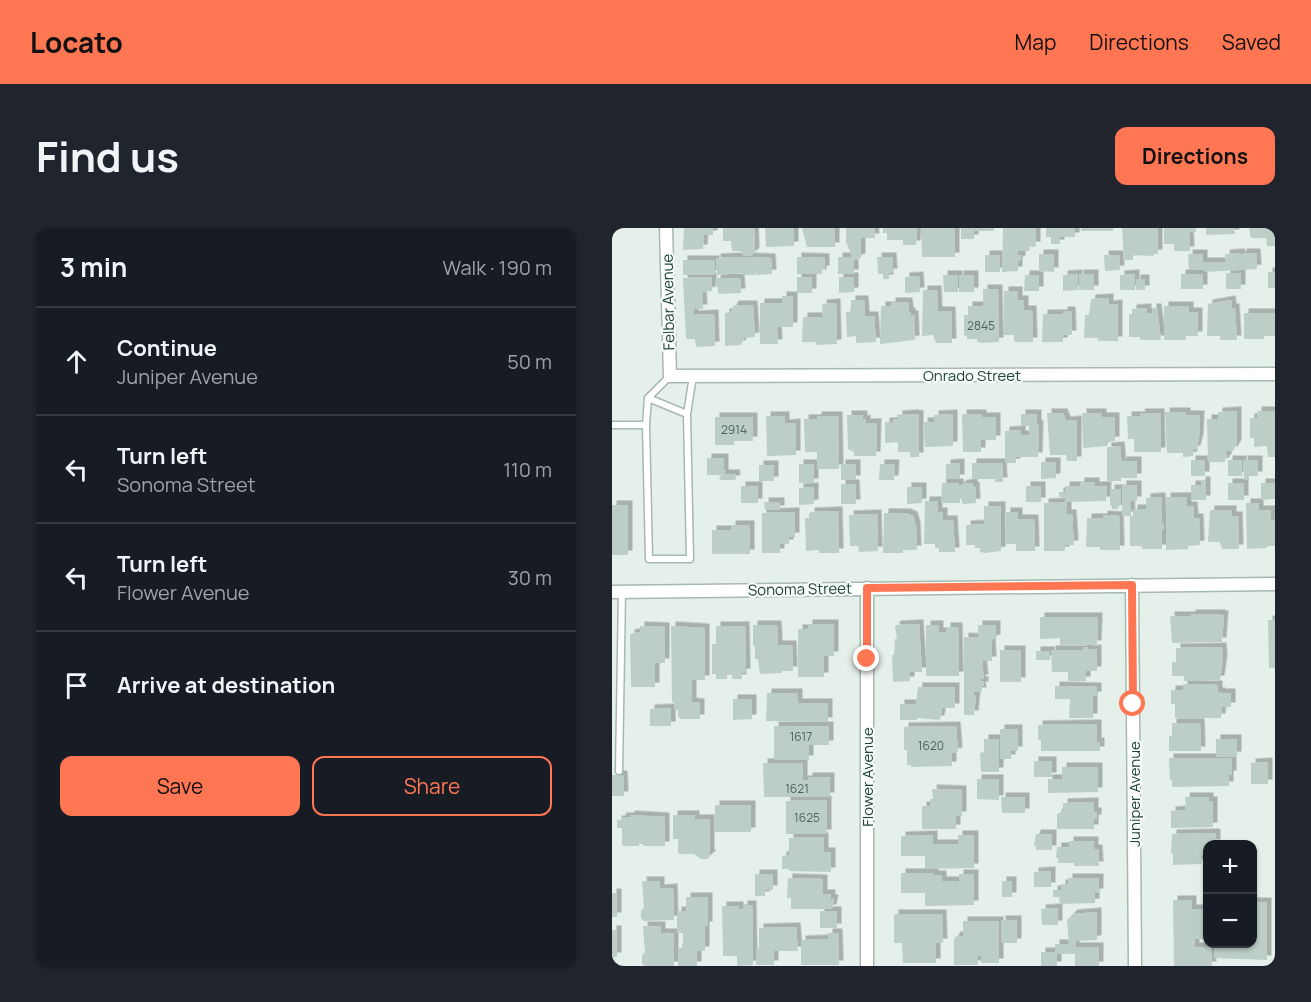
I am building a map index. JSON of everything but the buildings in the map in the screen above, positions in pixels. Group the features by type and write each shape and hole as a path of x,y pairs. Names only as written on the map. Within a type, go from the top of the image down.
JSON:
{"street":[{"name":"Felbar Avenue","path":"666,228 670,375"},
{"name":"Onrado Street","path":"670,375 1275,374"},
{"name":"Sonoma Street","path":"617,592 1275,584"},
{"name":"Juniper Avenue","path":"1132,585 1135,966"},
{"name":"Flower Avenue","path":"867,588 867,966"}],"lane":[{"path":"670,375 648,398 646,425 649,559 690,559 687,414 693,375"},
{"path":"648,398 687,414"},
{"path":"612,425 646,425"},
{"path":"617,592 619,771"}],"route":[{"path":"867,659 867,588 1132,585 1133,704"}]}
